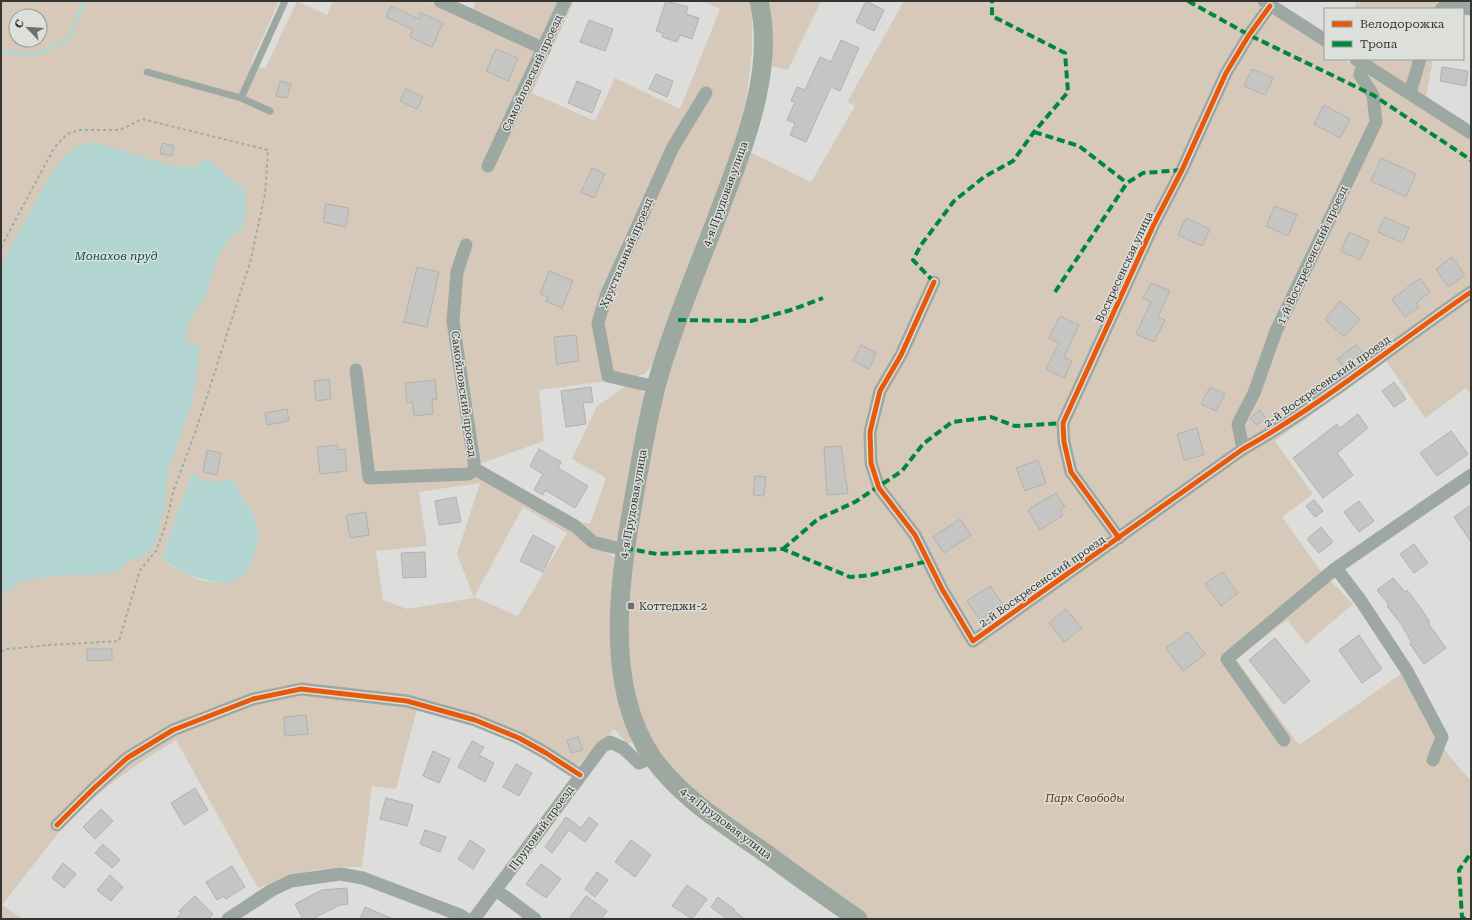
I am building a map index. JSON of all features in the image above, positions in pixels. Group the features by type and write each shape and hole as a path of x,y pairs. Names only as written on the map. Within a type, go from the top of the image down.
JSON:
{"main road":[{"name":"4-я Прудовая улица","path":"759,1 762,14 764,56 755,101 741,152 678,320 656,387 646,432 625,548 620,648 625,689 634,722 653,757 673,782 725,825 850,917"}],"street":[{"path":"440,1 544,49"},
{"name":"Самойловский проезд","path":"488,166 544,49 565,1"},
{"path":"1267,4 1324,39"},
{"name":"Воскресенская улица","path":"1120,538 1071,472 1064,442 1063,423 1154,224 1182,170 1226,73 1267,4"},
{"path":"1442,8 1446,5 1471,9"},
{"path":"1410,93 1420,60"},
{"path":"1359,61 1471,133"},
{"name":"1-й Воскресенский проезд","path":"1243,449 1238,424 1254,393 1276,331 1376,122 1373,95 1360,75 1359,61"},
{"name":"Хрустальный проезд","path":"656,387 608,376 598,323 606,296 673,147 706,93"},
{"name":"Самойловский проезд","path":"466,245 457,272 453,321 475,469 575,526 593,542 612,547 625,548"},
{"name":"2-й Воскресенский проезд","path":"934,282 901,355 880,391 870,432 871,463 879,488 915,535 942,589 973,641 1120,538 1243,449 1283,426 1418,328 1471,292"},
{"path":"356,370 369,478 469,474 475,469"},
{"path":"1284,740 1227,659 1336,568 1471,474"},
{"path":"1336,568 1361,601 1407,671 1442,737 1433,760"},
{"path":"57,826 93,789 127,758 173,730 253,699 301,689 407,701 475,720 519,738 580,775"},
{"name":"Прудовый проезд","path":"474,919 602,747 610,742 624,748 639,763 653,757"},
{"path":"228,919 272,890 291,881 340,874 363,878 460,915 466,919"},
{"path":"496,890 535,919"}],"lane":[{"path":"241,98 285,1"},
{"path":"147,72 241,98 270,111"}],"path":[{"path":"1,247 54,148 67,134 80,130 120,130 142,118 268,150 265,194 250,263 200,418 174,489 165,527 156,551 140,570 119,641 49,645 7,649 1,652"}],"green space":[{"path":"1,1 279,1 251,63 265,69 297,1 327,15 333,1 427,1 468,19 476,1 574,1 532,93 595,121 615,78 680,109 720,9 702,1 750,1 752,17 752,52 746,100 735,149 652,365 645,374 637,376 614,373 608,381 539,390 544,441 479,464 577,521 590,524 606,478 572,459 597,406 626,386 638,387 645,395 620,537 615,541 596,545 615,558 611,650 620,711 632,742 627,744 614,729 578,765 564,768 517,742 472,723 417,709 396,789 372,786 362,867 321,869 296,874 258,888 176,740 145,759 116,780 87,804 61,830 2,905 23,919 1,919","holes":["192,472 198,479 217,483 232,479 257,522 230,584 199,580 170,565 162,558","480,483 457,554 474,598 407,609 383,600 376,551 427,546 419,492","523,507 567,533 518,616 474,597"]},
{"path":"767,1 821,1 788,70 770,66"},
{"name":"Парк Свободы","path":"904,1 1256,1 1324,45 1324,60 1346,60 1471,138 1471,394 1466,388 1425,418 1386,361 1275,441 1313,494 1282,517 1320,570 1353,604 1306,644 1287,620 1236,659 1299,745 1401,674 1427,723 1450,757 1471,781 1471,919 867,919 728,822 682,781 659,755 640,722 627,648 631,560 663,385 750,152 811,182 855,106 847,102"},
{"path":"1356,1 1444,1 1442,8 1355,8"},
{"path":"1369,60 1433,60 1426,98"}],"water":[{"name":"Монахов пруд","path":"94,142 167,164 193,168 207,158 245,190 246,208 242,229 230,238 216,260 207,293 189,321 185,339 193,345 200,346 193,400 169,467 163,514 153,550 137,560 132,559 125,563 121,570 93,575 69,575 28,580 16,584 1,597 1,265 55,167 67,153 77,147"},
{"path":"192,472 200,479 210,482 232,479 257,522 259,539 248,571 230,584 202,579 186,574 162,558"}],"building":[{"path":"666,1 688,7 686,14 699,18 692,39 680,35 677,42 662,37 663,33 656,31"},
{"path":"866,1 884,10 874,31 856,22"},
{"path":"391,6 419,19 421,13 443,23 432,47 410,37 413,30 386,17"},
{"path":"589,20 613,29 605,51 580,42"},
{"path":"841,40 859,48 840,91 831,87 806,142 790,135 795,123 787,120 795,102 791,101 797,87 805,90 820,57 831,62"},
{"path":"496,49 518,58 508,81 486,71"},
{"path":"1442,67 1468,71 1466,86 1440,81"},
{"path":"1252,69 1273,78 1265,95 1244,86"},
{"path":"656,74 673,81 667,97 649,89"},
{"path":"280,81 291,84 287,98 276,96"},
{"path":"577,81 601,91 592,113 568,103"},
{"path":"406,89 423,97 417,109 400,101"},
{"path":"1324,105 1350,119 1340,138 1314,124"},
{"path":"162,143 174,146 172,156 160,154"},
{"path":"1381,158 1416,174 1406,197 1371,181"},
{"path":"592,168 605,174 594,198 581,192"},
{"path":"326,204 349,208 346,227 323,222"},
{"path":"1275,206 1297,215 1288,236 1266,226"},
{"path":"1385,217 1409,228 1402,243 1378,232"},
{"path":"1186,218 1210,229 1202,246 1178,235"},
{"path":"1349,232 1369,241 1360,260 1341,251"},
{"path":"1452,257 1465,275 1448,287 1436,269"},
{"path":"417,267 439,272 427,327 404,322"},
{"path":"549,271 573,281 562,308 546,301 548,297 540,294"},
{"path":"1420,278 1430,292 1416,303 1419,307 1405,317 1392,299"},
{"path":"1151,283 1170,291 1158,317 1165,320 1154,342 1136,334 1151,302 1143,298"},
{"path":"1340,301 1360,319 1344,337 1325,319"},
{"path":"1060,316 1079,325 1064,357 1072,361 1064,378 1046,369 1059,343 1049,338"},
{"path":"576,335 579,361 557,364 554,337"},
{"path":"861,345 876,353 869,369 853,361"},
{"path":"1356,345 1362,352 1343,367 1337,359"},
{"path":"329,379 331,399 316,401 314,381"},
{"path":"435,380 437,399 432,400 433,414 414,416 412,402 407,403 405,383"},
{"path":"1394,382 1406,399 1394,407 1382,391"},
{"path":"591,387 593,402 583,403 586,424 566,427 561,391"},
{"path":"1210,387 1225,394 1216,411 1201,404"},
{"path":"287,409 289,421 267,425 265,413"},
{"path":"1260,410 1266,419 1256,425 1250,418"},
{"path":"1358,414 1368,428 1337,453 1353,475 1323,498 1293,458 1337,424 1340,428"},
{"path":"1197,428 1204,455 1184,460 1177,434"},
{"path":"1451,431 1468,454 1437,476 1420,453"},
{"path":"338,445 338,450 345,449 347,471 320,474 317,447"},
{"path":"841,446 848,493 827,495 824,447"},
{"path":"539,449 561,462 558,468 588,486 575,508 545,490 543,495 534,490 543,474 530,466"},
{"path":"207,450 221,453 217,475 203,472"},
{"path":"1038,460 1046,483 1025,491 1016,468"},
{"path":"755,476 766,477 764,496 753,495"},
{"path":"1056,493 1065,507 1060,510 1063,515 1040,530 1028,510"},
{"path":"456,497 461,522 439,525 435,501"},
{"path":"1314,500 1323,511 1315,517 1306,506"},
{"path":"1359,501 1374,521 1359,532 1344,512"},
{"path":"1471,505 1471,542 1454,517"},
{"path":"366,512 369,535 350,538 346,515"},
{"path":"960,519 971,535 944,553 933,537"},
{"path":"1321,527 1333,542 1319,553 1307,539"},
{"path":"533,535 555,547 543,572 520,561"},
{"path":"1414,544 1428,563 1414,573 1400,554"},
{"path":"425,552 426,577 403,578 401,553"},
{"path":"1222,572 1238,593 1221,606 1205,584"},
{"path":"1393,578 1405,592 1407,590 1417,603 1430,622 1428,623 1446,648 1424,664 1410,644 1412,643 1401,624 1387,606 1389,605 1377,590"},
{"path":"990,586 1003,605 980,620 967,601"},
{"path":"1066,609 1082,628 1064,642 1049,623"},
{"path":"1188,632 1205,654 1183,671 1166,648"},
{"path":"1359,635 1382,669 1362,683 1339,650"},
{"path":"1275,638 1310,681 1284,704 1249,660"},
{"path":"87,649 112,649 112,660 87,661"},
{"path":"306,715 308,734 285,736 284,717"},
{"path":"578,737 583,750 571,753 567,740"},
{"path":"472,741 484,747 479,755 494,763 485,782 458,767"},
{"path":"433,751 450,759 439,783 423,776"},
{"path":"516,764 532,773 519,796 503,787"},
{"path":"195,788 208,810 184,825 171,803"},
{"path":"386,798 413,805 407,826 380,819"},
{"path":"101,809 113,821 95,839 83,827"},
{"path":"566,817 581,828 589,817 598,824 585,842 569,830 552,853 545,847"},
{"path":"425,830 446,837 440,852 420,844"},
{"path":"470,840 485,850 473,869 458,859"},
{"path":"631,840 651,855 635,877 615,862"},
{"path":"103,844 120,860 112,868 95,853"},
{"path":"63,863 76,874 64,888 52,878"},
{"path":"541,864 561,879 546,898 526,884"},
{"path":"232,866 245,887 226,899 224,896 217,900 206,882"},
{"path":"597,872 608,880 595,897 585,889"},
{"path":"110,875 123,887 111,901 97,890"},
{"path":"687,885 707,899 692,919 672,906"},
{"path":"347,888 348,904 340,905 312,919 303,919 295,904 322,890"},
{"path":"195,896 213,914 208,919 176,919 181,913 179,911"},
{"path":"586,896 607,911 601,919 569,919"},
{"path":"718,897 745,919 727,919 711,907"},
{"path":"365,907 393,919 360,919"}],"waterway":[{"path":"1,52 38,54 68,40 84,1"}],"marked path":[{"path":"934,282 913,260 921,245 954,201 984,177 1013,161 1034,132 1068,92 1065,53 992,16 992,1"},
{"path":"1188,1 1249,35 1373,95 1471,160"},
{"path":"1034,132 1079,146 1127,183"},
{"path":"1055,292 1127,183 1143,173 1182,170"},
{"path":"678,320 751,321 791,310 823,298"},
{"path":"783,549 818,519 855,502 902,471 923,444 952,422 991,417 1015,426 1063,423"},
{"path":"625,548 657,554 783,549 850,577 871,575 928,561"},
{"path":"1465,919 1462,917 1459,870 1471,853"}],"cycle path":[{"path":"1119,538 1071,472 1064,442 1063,423 1154,224 1182,170 1226,73 1249,35 1270,6"},
{"path":"934,282 901,355 880,391 870,432 871,463 879,488 915,535 942,589 973,641 1243,449 1302,413 1471,292"},
{"path":"57,825 127,758 173,730 253,699 301,689 407,701 475,720 519,738 580,775"}],"place":[{"name":"Коттеджи-2","path":"631,606"}]}
